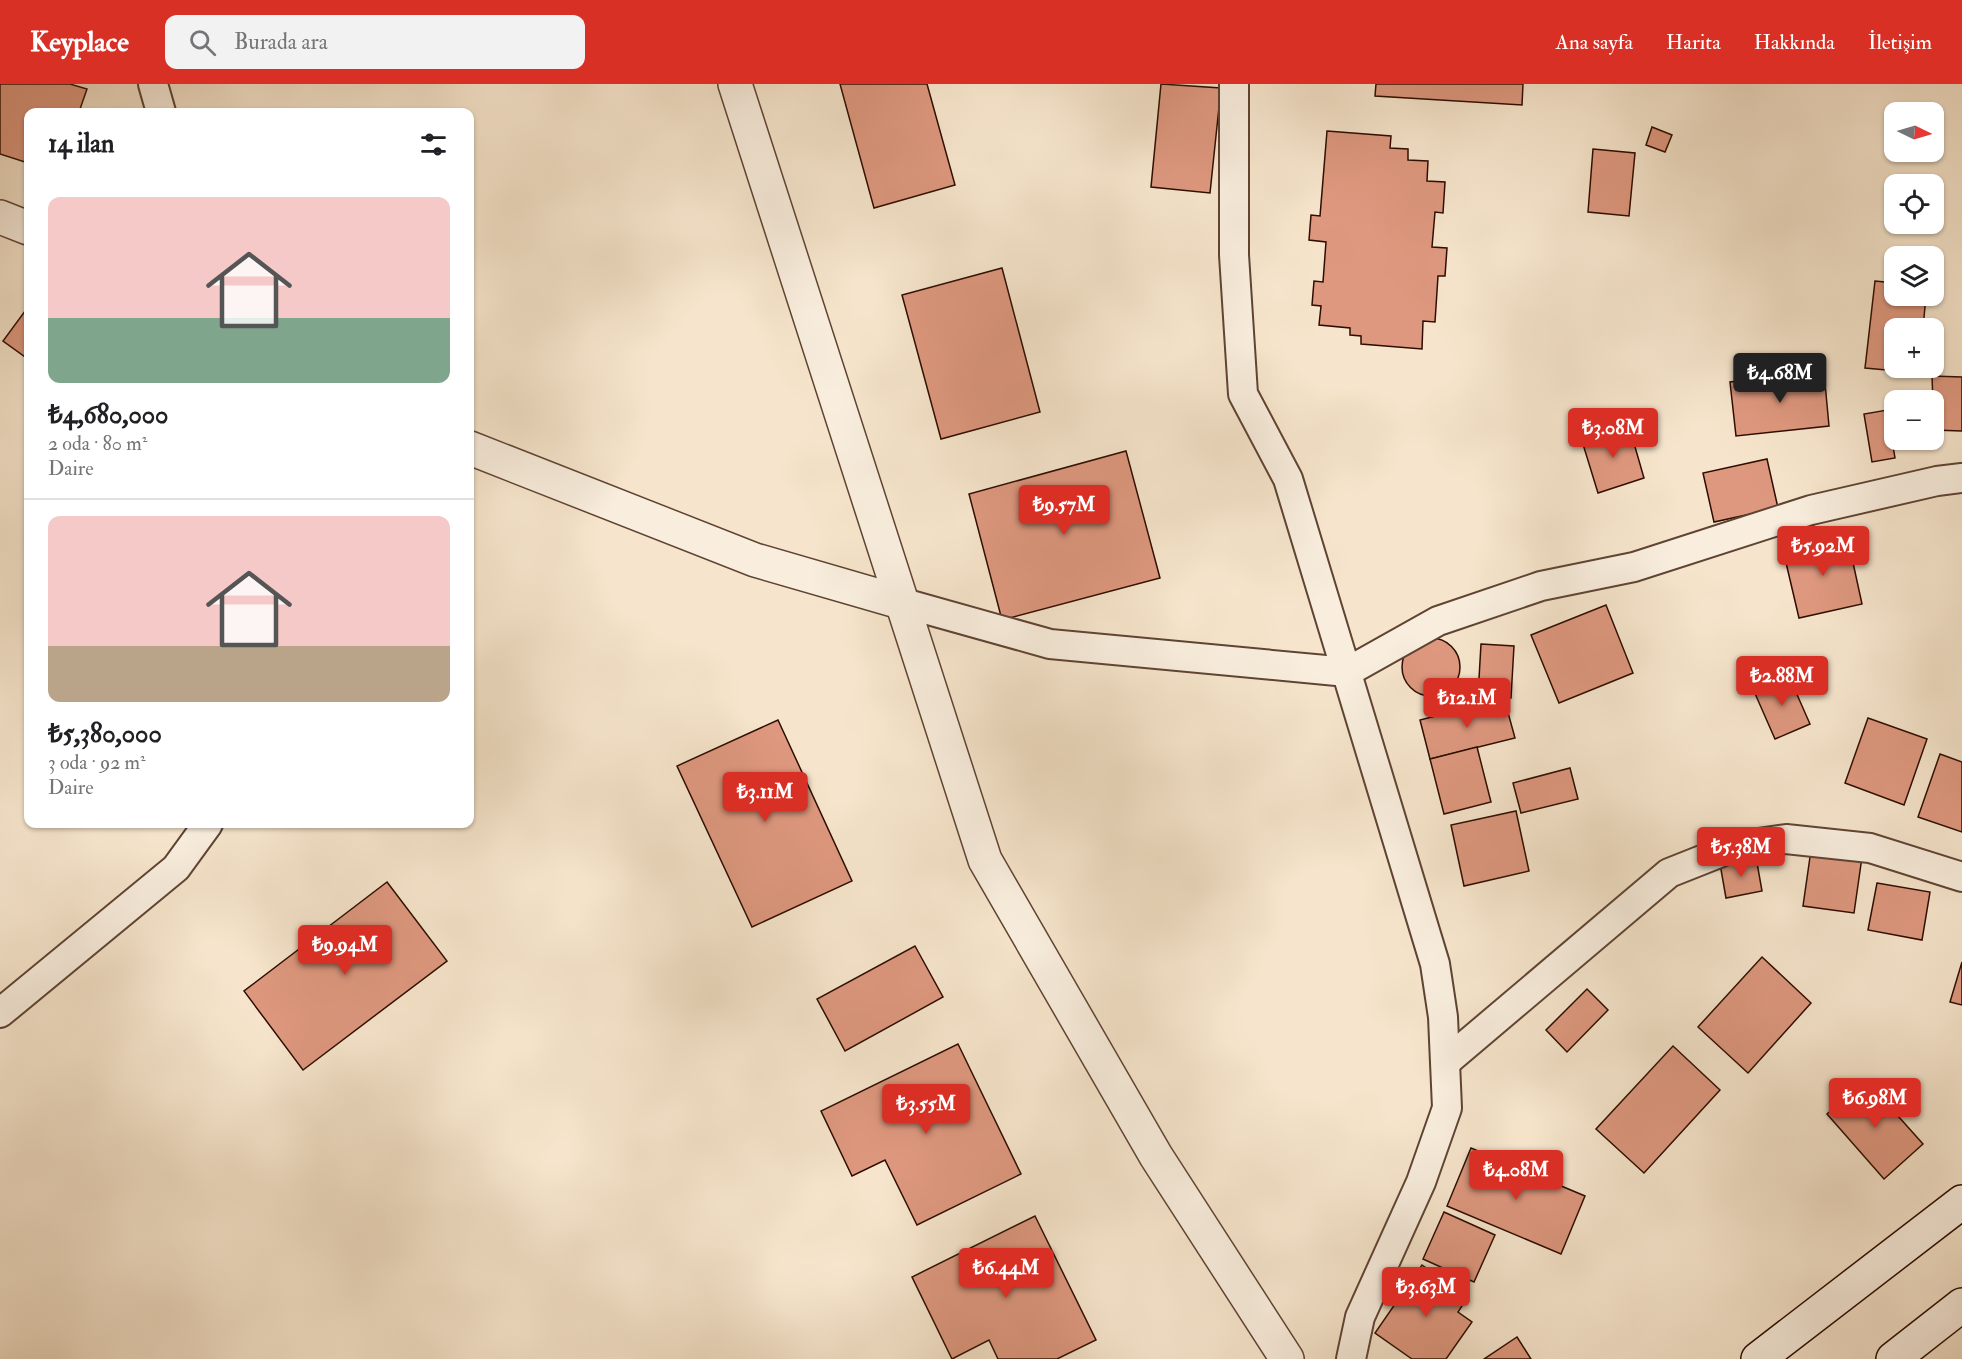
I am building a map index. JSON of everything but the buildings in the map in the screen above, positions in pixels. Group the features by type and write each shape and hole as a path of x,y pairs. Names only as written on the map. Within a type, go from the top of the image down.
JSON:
{"street":[{"path":"153,84 161,108"},
{"path":"735,84 985,861 1156,1156 1287,1359"},
{"path":"1234,84 1234,255 1243,394 1288,479 1435,964 1447,1061 1448,1108 1421,1182 1360,1317 1351,1359"},
{"path":"0,217 24,226"},
{"path":"474,450 755,560 1050,644 1347,672 1438,621 1541,586 1634,567 1811,510 1937,481 1962,478"},
{"path":"0,1013 176,868 205,828"},
{"path":"1447,1061 1669,873 1737,846 1786,840 1870,848 1962,877"},
{"path":"1758,1359 1962,1202"},
{"path":"1893,1359 1962,1305"}]}
